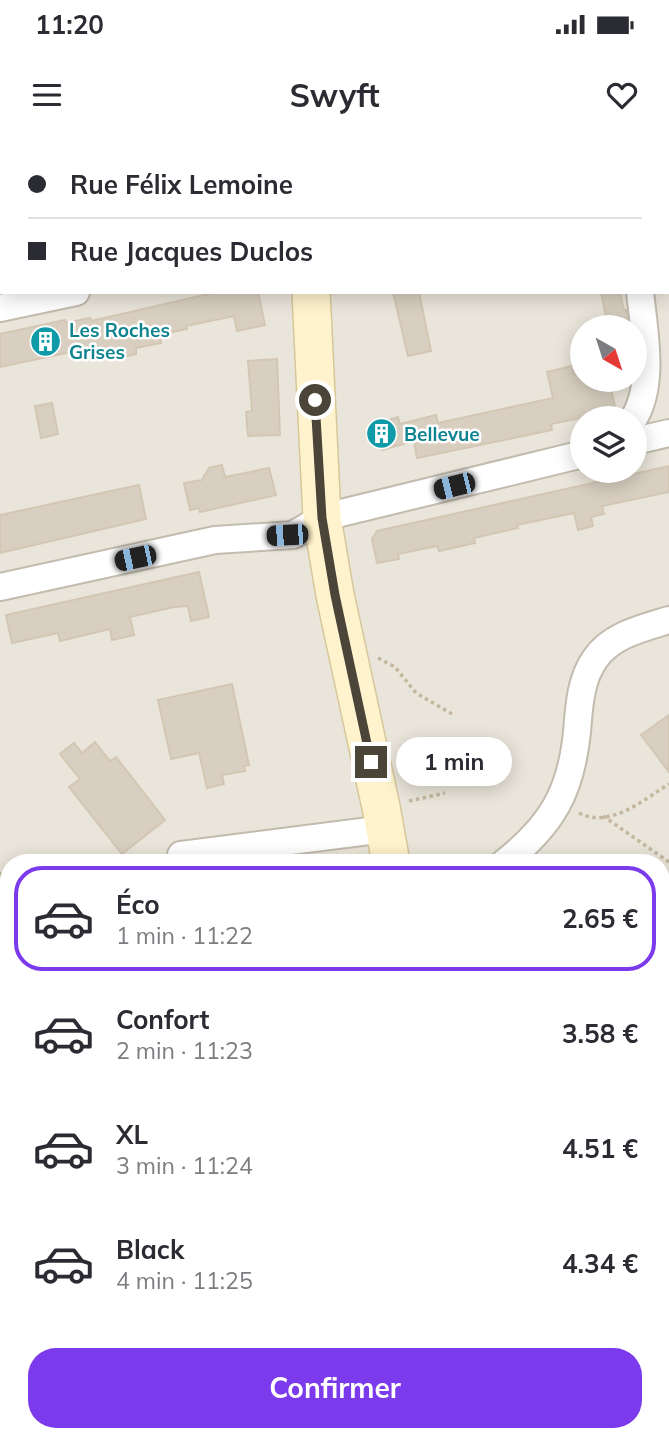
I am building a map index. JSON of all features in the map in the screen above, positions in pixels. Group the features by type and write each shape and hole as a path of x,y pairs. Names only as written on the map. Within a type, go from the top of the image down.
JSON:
{"street":[{"path":"0,308 66,294"},
{"path":"190,854 392,832 343,635 322,518 318,480 311,294"},
{"path":"639,406 646,383 640,294"},
{"path":"647,438 669,433"},
{"path":"0,587 215,540 293,536 322,518 570,457"},
{"path":"515,854 536,833 558,803 569,779 580,702 585,680 595,659 627,634 669,620"}],"path":[{"path":"373,655 395,667 416,693 452,714"},
{"path":"558,803 587,817 620,815 669,784"},
{"path":"392,832 445,793"},
{"path":"603,816 658,854"}],"shaded area":[{"path":"0,294 669,294 669,854 0,854"},
{"path":"359,850 360,854 330,854"}],"building":[{"path":"208,294 258,294 265,325 237,331 234,316 159,335 161,343 136,348 136,354 119,358 117,353 89,359 83,351 0,367 0,334 65,320 66,323 90,318 91,321"},
{"path":"393,294 419,294 431,351 408,356"},
{"path":"601,294 620,294 627,315 606,315"},
{"path":"277,359 280,435 248,436 246,412 252,411 248,361"},
{"path":"570,366 570,392 612,392 615,406 570,406 570,420 551,424 552,430 417,458 414,441 382,450 379,423 398,417 400,424 436,415 438,423 553,398 547,372"},
{"path":"52,403 58,434 41,438 35,406"},
{"path":"222,465 225,477 269,468 276,495 200,512 199,508 190,510 184,483 202,480 209,468"},
{"path":"669,466 669,492 602,506 604,514 591,517 593,526 578,530 574,513 517,525 518,528 474,538 475,543 439,551 437,546 398,554 399,559 377,563 372,539 377,531 593,483 647,483 647,471"},
{"path":"139,485 146,519 0,553 0,515"},
{"path":"199,572 209,617 191,621 188,606 174,607 130,617 134,635 112,640 110,629 60,641 58,633 12,643 6,615"},
{"path":"232,684 249,765 244,766 245,771 222,775 224,784 207,788 199,753 171,759 158,700"},
{"path":"669,715 669,772 641,735"},
{"path":"95,742 110,761 116,757 165,820 122,854 69,787 80,779 60,754 74,743 82,753"}],"place":[{"name":"Les Roches Grises","path":"46,341"},
{"name":"Bellevue","path":"381,434"}],"route":[{"path":"315,400 322,518 335,595 371,762"}]}
